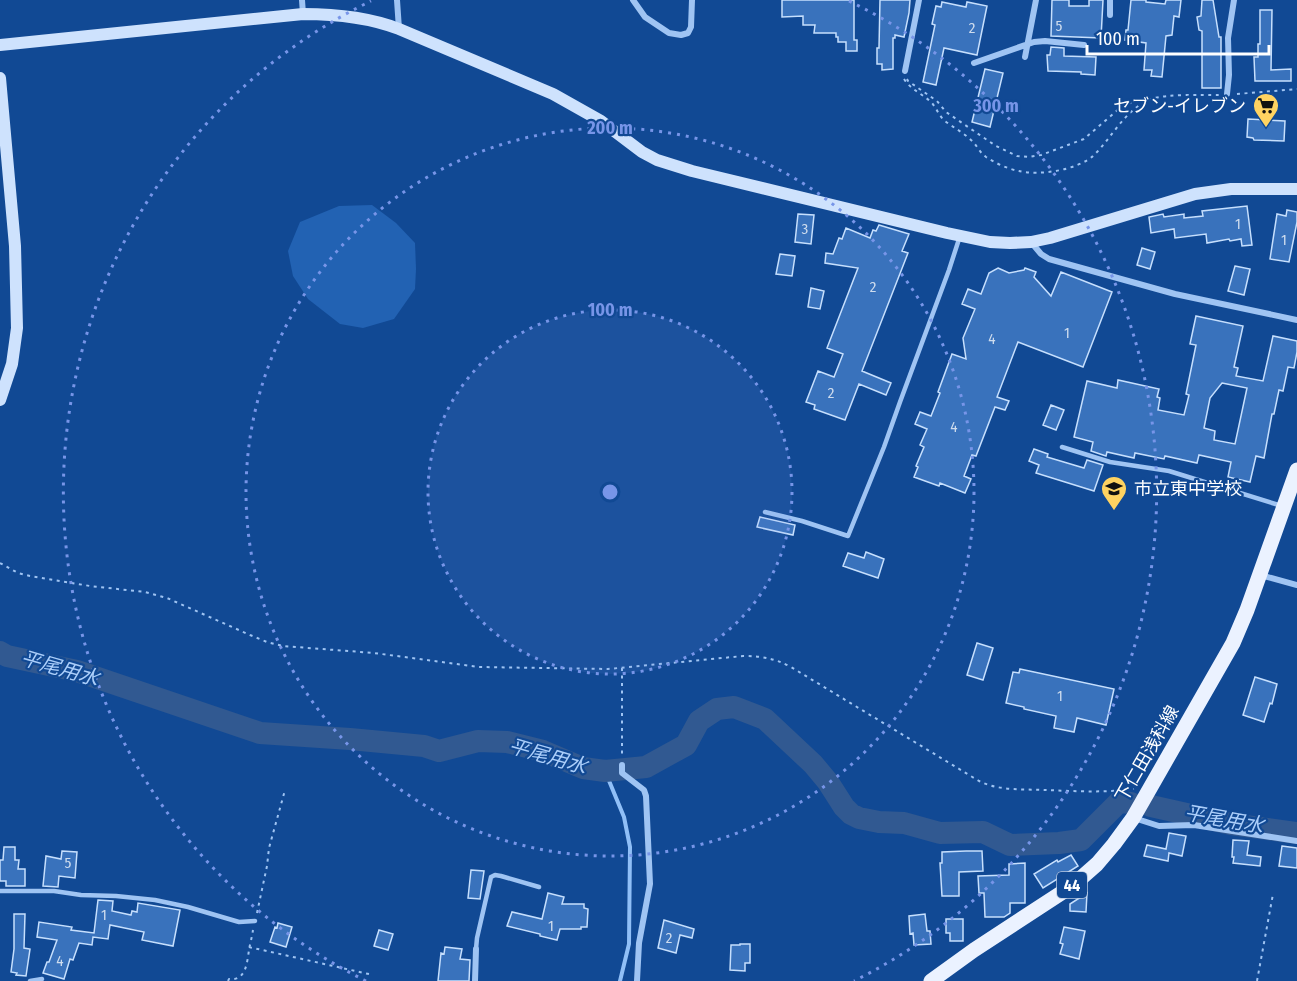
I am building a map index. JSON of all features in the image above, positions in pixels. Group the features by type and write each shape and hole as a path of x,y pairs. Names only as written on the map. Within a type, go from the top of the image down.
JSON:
{"main road":[{"name":"下仁田浅科線","path":"931,981 1072,886 1097,864 1134,818 1233,642 1247,610 1297,470"}],"street":[{"path":"302,0 303,14"},
{"path":"397,0 399,29"},
{"path":"633,0 645,17 669,33 681,35 688,33 691,27 692,0"},
{"path":"905,71 920,0"},
{"path":"1025,57 1036,0"},
{"path":"1110,0 1110,15"},
{"path":"1227,94 1228,38 1234,0"},
{"path":"0,45 303,14 326,14 366,19 399,29 553,94 601,121 642,152 657,160 692,171 990,242 1031,242 1076,231 1195,194 1231,189 1297,189"},
{"path":"974,63 1028,44 1045,41 1084,45"},
{"path":"0,78 15,246 16,328 12,364 0,400"},
{"path":"1031,242 1041,255 1049,259 1175,294 1297,320"},
{"path":"1260,575 1297,585"},
{"path":"622,769 644,789 646,796 650,884 639,944 637,981"},
{"path":"1134,818 1159,826 1194,825 1297,841"},
{"path":"476,949 476,981"}],"lane":[{"path":"765,512 849,536 950,270 960,236"},
{"path":"1062,447 1110,462 1169,471 1284,507"},
{"path":"476,949 491,877 501,876 539,887"},
{"path":"0,891 54,891 146,899 170,903 239,922 255,921"},
{"path":"30,981 42,979"}],"path":[{"path":"905,71 904,78 908,86 931,103 944,120 973,141 984,156 1019,171 1030,173 1069,169 1083,163 1092,157 1134,110 1150,99"},
{"path":"905,71 908,81 937,101 946,112 996,146 1017,156 1029,157 1041,155 1084,139 1120,108 1139,101 1173,96 1297,89"},
{"path":"0,563 18,573 30,576 145,592 167,598 250,635 283,646 374,653 479,667 622,668 743,656 770,658 791,667 990,787 1070,791 1124,790 1151,786"},
{"path":"622,668 622,769"},
{"path":"228,981 229,979 235,980 245,971 269,848 285,790"},
{"path":"1257,981 1273,894"},
{"path":"249,946 373,975"}],"shaded area":[{"path":"372,205 396,223 415,243 415,289 394,319 363,328 340,324 308,299 293,276 288,251 300,222 339,206"}],"building":[{"path":"782,0 854,0 854,40 857,40 857,51 846,51 846,42 838,42 836,33 814,33 815,25 803,25 803,16 782,17"},
{"path":"880,0 910,0 904,37 895,35 893,38 893,69 882,70 882,64 877,64"},
{"path":"1052,0 1069,0 1069,6 1089,6 1089,0 1103,0 1101,38 1051,36"},
{"path":"1131,0 1165,4 1166,0 1181,0 1179,17 1174,16 1172,35 1166,36 1162,77 1151,76 1152,70 1144,70 1146,43 1125,40"},
{"path":"1202,0 1213,0 1219,37 1221,37 1221,88 1202,88 1202,31 1199,30 1197,17 1201,16"},
{"path":"942,2 966,7 967,2 987,6 977,55 944,48 936,85 923,82 935,25 932,24 936,6 941,7"},
{"path":"1260,10 1272,10 1271,70 1291,69 1291,81 1255,81 1254,57 1258,57 1258,44 1260,44"},
{"path":"1051,47 1064,48 1064,56 1096,57 1095,75 1081,74 1081,72 1048,71 1047,55 1050,55"},
{"path":"985,69 1003,73 990,127 972,122"},
{"name":"セブン-イレブン","path":"1248,119 1285,121 1284,141 1254,140 1247,137"},
{"path":"1247,206 1252,245 1242,246 1241,239 1207,243 1206,234 1175,238 1174,229 1151,233 1149,217 1163,214 1164,217 1184,214 1184,218 1203,216 1202,211"},
{"path":"1287,210 1297,212 1289,262 1270,259 1277,214 1286,216"},
{"path":"798,214 814,215 811,244 795,242"},
{"path":"879,225 909,234 902,251 908,253 862,371 891,383 886,395 859,384 845,420 814,409 815,405 806,402 818,371 834,377 843,354 827,348 858,268 825,263 826,253 833,254 846,228 870,238 873,230 876,231"},
{"path":"1142,248 1155,252 1150,269 1137,265"},
{"path":"780,254 795,256 792,276 776,274"},
{"path":"1235,266 1250,269 1244,295 1228,291"},
{"path":"998,268 1009,273 1025,268 1036,272 1034,277 1051,296 1061,272 1112,292 1083,367 1018,342 997,397 1009,401 1005,410 995,407 976,456 972,455 964,476 971,479 965,493 940,483 939,486 914,477 924,447 920,445 927,429 915,424 920,412 931,416 952,354 966,359 963,338 975,309 962,304 968,289 981,294 989,273"},
{"path":"811,288 824,291 820,309 808,307"},
{"path":"1196,316 1243,326 1234,367 1238,368 1236,376 1263,381 1273,336 1297,341 1294,368 1288,367 1283,391 1279,390 1264,458 1256,456 1250,482 1228,477 1231,462 1199,455 1197,463 1165,456 1164,459 1135,453 1134,458 1107,452 1106,456 1091,451 1093,442 1074,437 1087,381 1117,388 1118,380 1159,389 1158,410 1184,415 1196,345 1190,344","holes":["1222,383 1247,388 1235,444 1214,440 1215,431 1204,428 1210,398"]},
{"path":"1051,405 1064,410 1056,430 1043,425"},
{"path":"1034,449 1048,454 1047,457 1084,468 1087,460 1103,465 1094,491 1036,473 1039,465 1029,461"},
{"path":"760,517 795,525 793,535 757,527"},
{"path":"866,552 884,559 878,578 843,566 848,553 864,558"},
{"path":"977,643 993,648 983,680 967,675"},
{"path":"1020,669 1114,689 1106,725 1077,718 1074,732 1054,728 1056,716 1006,703 1013,672 1019,673"},
{"path":"1255,677 1277,684 1264,722 1243,715"},
{"path":"1169,833 1186,836 1182,856 1169,853 1168,861 1144,856 1147,845 1166,849"},
{"path":"1233,840 1249,841 1247,855 1261,857 1260,866 1233,863"},
{"path":"1282,846 1297,848 1297,868 1279,866"},
{"path":"4,847 15,847 15,860 19,860 18,869 25,869 25,886 6,886 6,881 0,881 0,860 3,860"},
{"path":"62,851 77,852 75,878 59,876 58,887 43,886 46,856 61,859"},
{"path":"982,851 983,871 959,872 959,896 942,896 940,863 942,863 942,852"},
{"path":"1071,855 1078,866 1043,888 1034,874 1057,860 1058,862"},
{"path":"1025,863 1025,903 1010,903 1010,913 1004,917 985,917 984,893 979,893 978,876 1009,875 1009,864"},
{"path":"471,870 484,871 480,899 468,898"},
{"path":"548,893 564,897 562,904 584,904 584,908 588,909 587,927 560,929 557,940 507,926 512,912 542,919"},
{"path":"1087,893 1086,912 1070,911 1070,904"},
{"path":"98,900 113,901 112,911 131,915 132,911 137,912 138,903 180,910 173,946 142,940 144,932 110,925 108,939 93,937 92,945 79,943 73,960 70,959 64,979 43,973 57,940 37,937 39,922 94,933"},
{"path":"14,914 25,914 24,948 30,949 26,976 11,972 14,949"},
{"path":"925,914 931,944 914,945 913,933 910,934 909,916"},
{"path":"946,919 963,919 963,941 950,941 950,933 946,933"},
{"path":"664,920 694,929 692,938 680,935 676,953 658,948"},
{"path":"278,923 292,927 286,947 270,942"},
{"path":"1064,927 1085,931 1079,959 1060,954"},
{"path":"379,930 393,934 388,950 374,946"},
{"path":"750,944 750,963 745,963 745,971 730,970 731,945"},
{"path":"445,947 462,949 460,959 470,960 469,981 438,981 441,953 444,954"}],"waterway":[{"name":"平尾用水","path":"0,652 7,656 77,671 260,733 424,746 439,751 478,741 507,742 543,751 583,768 605,771 646,767 686,745 699,721 717,709 734,707 765,719 813,764 851,814 879,822 904,823 940,833 983,832 1010,845 1081,840 1119,802 1131,803"},
{"path":"605,771 624,817 630,847 629,944 620,981"},
{"name":"平尾用水","path":"1151,806 1231,824 1297,833"}],"place":[{"name":"セブン-イレブン","path":"1266,129"},
{"name":"市立東中学校","path":"1114,512"}]}
